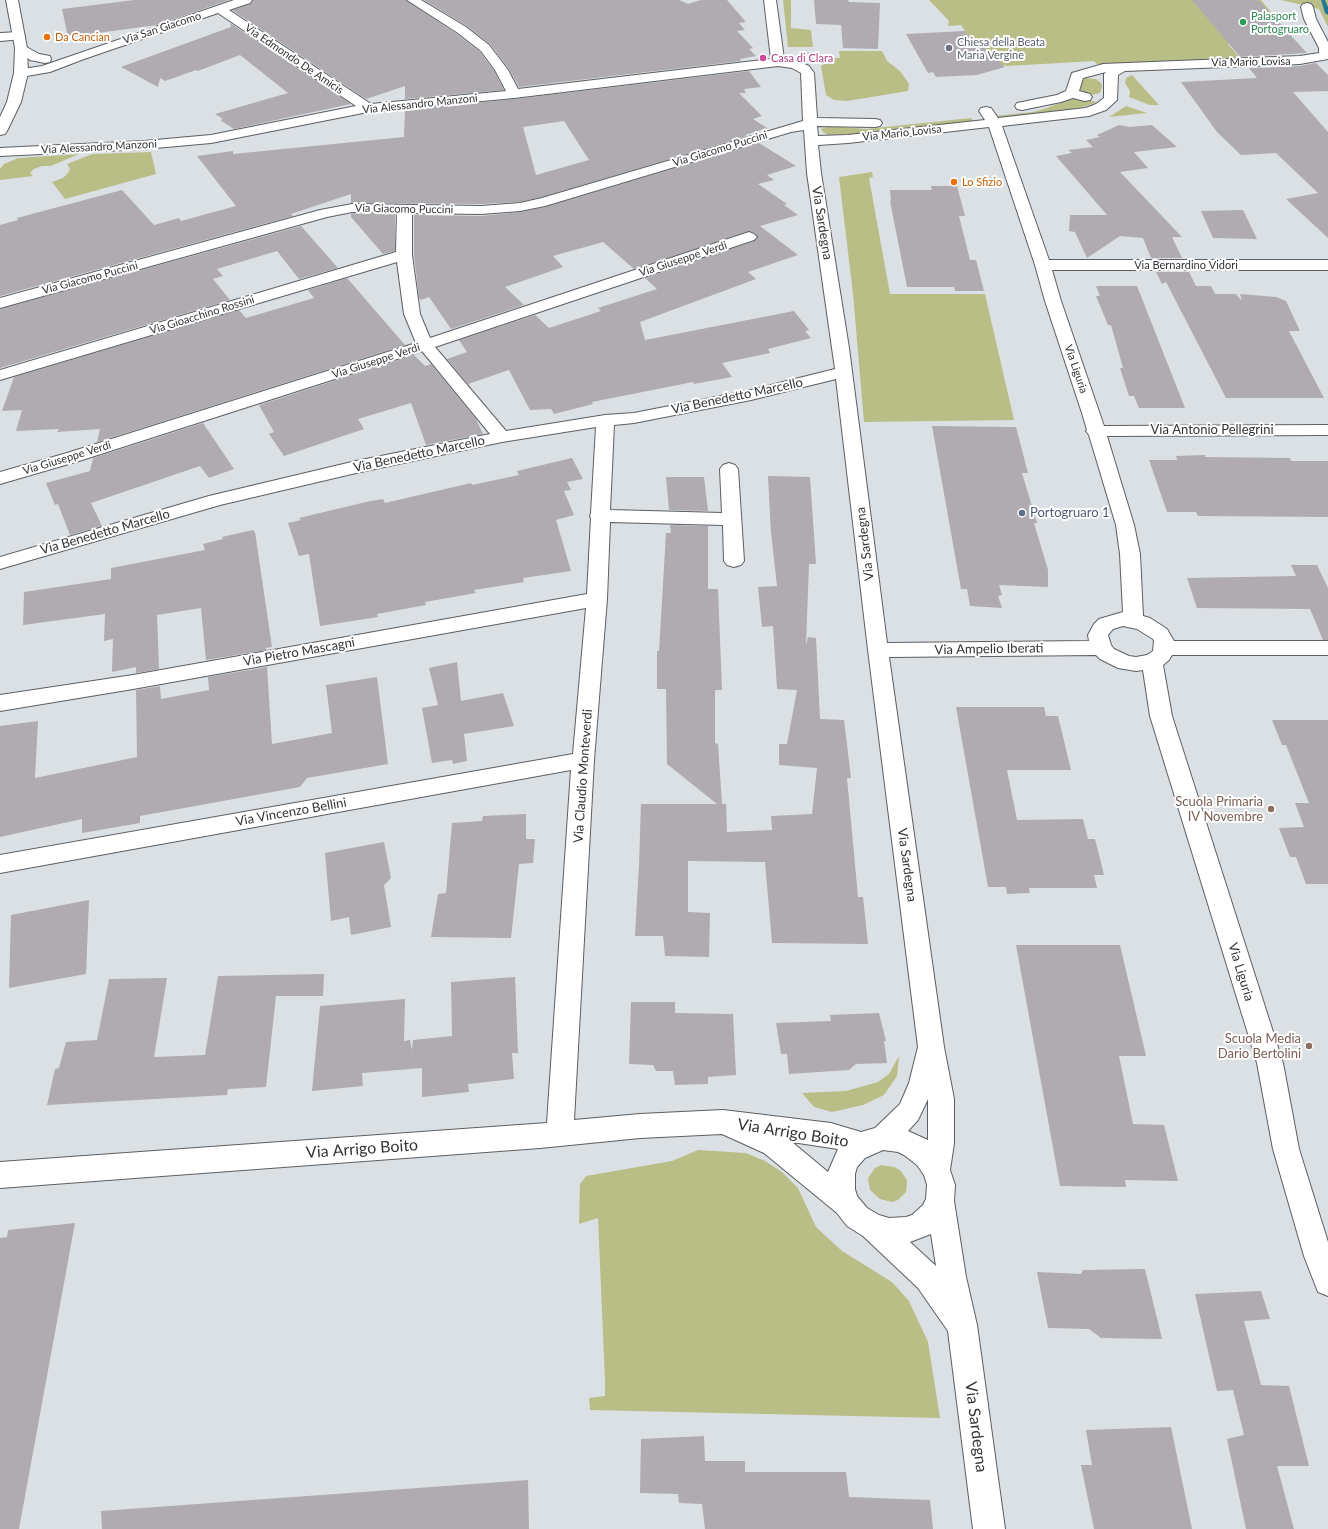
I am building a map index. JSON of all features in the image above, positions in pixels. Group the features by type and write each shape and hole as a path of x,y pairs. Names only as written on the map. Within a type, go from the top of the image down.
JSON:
{"street":[{"path":"0,131 5,111 18,87 21,73 20,42 12,0"},
{"name":"Via San Giacomo","path":"21,73 45,64 79,56 246,0"},
{"path":"412,0 462,30 485,48 514,94"},
{"path":"770,0 778,62"},
{"name":"Via Mario Lovisa","path":"810,129 848,139 990,117 1061,98 1072,93 1077,76 1103,68 1300,60 1325,56 1325,48 1310,19 1307,7"},
{"name":"Via Edmondo De Amicis","path":"220,9 368,108"},
{"path":"0,37 20,42 35,57 45,64"},
{"name":"Via Alessandro Manzoni","path":"0,152 144,145 211,139 368,108 514,94 747,64 778,62"},
{"name":"Via Sardegna","path":"778,62 796,65 808,73 810,129 844,372 878,650 931,1047 941,1099 941,1143 936,1170"},
{"name":"Via San Giacomo","path":"18,87 45,64"},
{"path":"1072,93 1093,99 1110,100 1112,96 1111,74 1115,70 1125,66"},
{"name":"Via Mario Lovisa","path":"810,129 872,123 1089,112 1102,107 1110,100"},
{"name":"Via Liguria","path":"990,117 1044,265 1053,301 1091,413 1095,431 1125,525 1130,554 1133,620"},
{"name":"Via Giacomo Puccini","path":"0,303 325,212 352,208 481,210 520,207 546,202 788,128 810,129"},
{"path":"405,208 404,255 412,314 424,345 502,437"},
{"name":"Via Giuseppe Verdi","path":"0,478 73,458 424,345 749,237"},
{"name":"Via Gioacchino Rossini","path":"0,376 404,255"},
{"name":"Via Bernardino Vidori","path":"1044,265 1328,265"},
{"name":"Via Benedetto Marcello","path":"0,563 216,500 356,467 502,437 605,420 634,418 750,394 844,372"},
{"name":"Via Claudio Monteverdi","path":"560,1132 583,760 597,599 605,420"},
{"name":"Via Antonio Pellegrini","path":"1095,431 1328,430"},
{"path":"729,469 734,560"},
{"path":"600,516 732,519"},
{"name":"Via Pietro Mascagni","path":"0,703 133,682 597,599"},
{"path":"1158,655 1164,641 1160,634 1143,623 1123,619 1106,624 1098,634 1101,648 1107,654 1125,663 1136,664 1158,655 1328,648"},
{"name":"Via Ampelio Iberati","path":"878,650 1101,648"},
{"name":"Via Liguria","path":"1158,655 1156,693 1161,716 1270,1064 1274,1078 1286,1150 1318,1256 1328,1282"},
{"name":"Via Vincenzo Bellini","path":"0,864 583,760"},
{"name":"Via Sardegna","path":"931,1047 922,1083 909,1112 872,1142 855,1149 846,1160 841,1174 841,1189 847,1204 857,1217 872,1226 928,1278 962,1325"},
{"name":"Via Arrigo Boito","path":"723,1122 774,1144 847,1204"},
{"name":"Via Arrigo Boito","path":"0,1175 540,1136 560,1132 723,1122 831,1135 872,1142"},
{"name":"Via Sardegna","path":"872,1142 899,1140 914,1146 927,1156 936,1170 941,1185 940,1201 952,1277 962,1325 989,1529"},
{"name":"Via Sardegna","path":"872,1226 888,1231 906,1230 921,1225 933,1214 940,1201"}],"green space":[{"path":"783,0 791,0 791,28 811,30 813,47 788,47"},
{"path":"929,0 1261,0 1293,39 1228,44 1241,59 1097,64 1094,61 1007,66 990,62 989,55 994,55 993,52 989,52 981,44 971,40 961,25 948,26 949,21"},
{"path":"1281,0 1328,0 1328,27 1319,9"},
{"path":"839,51 882,51 887,61 900,71 909,84 908,91 847,101 834,100 826,95 821,66 835,58 840,58"},
{"path":"1132,75 1159,105 1150,105 1129,97 1130,91 1125,83 1126,78"},
{"path":"1080,79 1096,79 1101,83 1102,87 1100,93 1092,95 1081,92 1079,90"},
{"path":"1077,96 1097,102 1084,107 1061,111 995,118 995,116 1033,112"},
{"path":"1126,106 1147,113 1109,117"},
{"path":"971,118 973,121 854,134 828,135 821,129 830,126 866,129"},
{"path":"151,152 156,174 65,199 52,182 63,178 68,173 70,169 67,164 93,154"},
{"path":"79,154 51,166 42,166 34,169 30,173 33,176 0,180 0,169 4,164 18,158"},
{"path":"872,172 873,177 869,178 890,294 985,294 1014,420 864,422 853,294 839,177"},
{"path":"899,1056 897,1076 884,1095 863,1105 832,1112 814,1107 802,1093 846,1091 878,1082 889,1074"},
{"path":"698,1150 746,1153 765,1161 782,1172 798,1188 816,1227 842,1251 892,1282 909,1301 928,1342 940,1418 590,1410 589,1398 605,1396 598,1218 579,1224 580,1184 586,1176 672,1161"},
{"path":"881,1165 894,1167 900,1170 907,1180 906,1192 898,1200 892,1202 880,1199 870,1190 868,1178 875,1168"}],"building":[{"path":"134,0 229,0 157,25 68,37 62,9"},
{"path":"253,0 406,0 457,34 480,52 494,71 504,90 405,99 405,86 366,99 232,10 250,4"},
{"path":"424,0 679,0 688,4 701,0 727,0 746,22 739,23 745,30 737,31 753,48 749,49 756,56 740,59 741,61 519,87 509,69 490,44 467,26"},
{"path":"814,0 848,0 849,2 880,3 878,49 843,48 841,25 816,24"},
{"path":"1192,0 1258,0 1307,53 1240,57"},
{"path":"230,23 351,104 234,129 220,120 223,119 215,114 288,93 240,55 198,71 196,70 165,81 160,78 158,87 121,67 231,27"},
{"name":"Chiesa della Beata Maria Vergine","path":"965,31 971,40 981,44 1005,67 977,75 936,77 933,72 928,73 906,34"},
{"path":"1316,63 1328,75 1328,91 1293,92 1328,132 1328,238 1286,199 1318,193 1276,153 1241,155 1217,132 1181,82 1257,78 1249,68 1300,66"},
{"path":"749,71 761,87 744,89 746,93 739,93 762,116 753,119 767,128 745,135 747,136 542,197 520,202 481,204 351,203 351,194 291,214 293,216 0,296 0,225 18,220 17,218 122,190 154,225 179,218 181,221 236,206 197,156 233,151 233,154 404,137 405,110 514,99","holes":["564,121 589,160 536,175 523,127"]},
{"path":"1119,125 1130,127 1152,125 1177,147 1134,152 1148,168 1120,172 1182,237 1172,237 1182,258 1151,258 1143,238 1120,236 1087,258 1075,232 1069,231 1070,215 1107,215 1056,156 1072,153 1068,150 1093,147 1086,140 1100,137 1097,135"},
{"path":"759,143 796,166 767,175 774,180 758,184 787,204 784,205 798,215 760,226 798,255 748,272 756,279 640,322 645,340 794,311 809,330 805,331 811,338 768,349 770,353 722,363 732,377 694,384 693,382 592,402 593,404 554,414 551,409 530,410 509,370 468,384 447,359 467,352 459,340 535,315 549,328 601,311 598,308 657,289 645,278 754,241 758,237 755,233 749,231 634,269 603,242 553,256 563,267 505,287 524,305 451,329 429,297 421,300 419,298 414,255 414,215 481,216 520,212 545,207"},
{"path":"931,186 957,186 965,216 959,216 970,260 976,260 984,291 955,291 954,287 907,287 890,201 890,190 932,190"},
{"path":"1243,210 1257,239 1213,238 1201,211"},
{"path":"351,214 395,214 395,251 383,254 351,217"},
{"path":"301,226 338,268 299,279 277,251 217,269 223,276 213,279 230,300 0,368 0,309"},
{"path":"1156,272 1189,272 1196,286 1211,286 1215,294 1236,294 1242,301 1240,294 1276,297 1286,301 1300,331 1289,331 1324,398 1226,398 1166,282 1162,284"},
{"path":"347,278 405,345 97,442 100,429 57,432 59,429 16,431 22,410 2,411 14,377 239,310 246,318 314,298 308,290"},
{"path":"1096,286 1137,286 1185,408 1139,408 1134,396 1129,396 1120,368 1123,368 1111,325 1108,325 1096,296 1100,296"},
{"path":"414,355 425,366 431,364 476,419 483,434 426,445 411,403 358,419 364,429 284,456 269,434 274,432 259,405"},
{"path":"203,423 234,469 209,478 200,466 91,503 102,526 70,535 58,504 55,505 46,483 90,471 93,458"},
{"path":"932,426 1016,427 1028,473 1022,473 1037,523 1034,523 1048,570 1048,587 999,585 1002,595 998,596 1002,608 970,606 967,589 961,589"},
{"path":"1205,455 1205,457 1290,458 1291,461 1328,461 1328,517 1198,516 1196,512 1167,512 1149,460 1177,460 1176,456"},
{"path":"572,458 583,479 567,482 571,490 564,491 574,515 556,520 571,571 523,578 524,582 474,590 476,593 425,602 426,605 377,614 378,617 320,626 309,554 299,556 288,523 301,520 299,518 366,502 383,499 385,503 471,483 472,485 519,475 517,471"},
{"path":"768,476 810,477 816,564 809,564 806,645 808,637 816,638 820,719 844,720 851,778 847,778 858,897 863,897 868,944 772,943 765,862 688,861 688,912 710,913 709,957 665,956 663,936 635,936 641,804 717,804 667,764 666,689 657,689 657,651 659,651 666,533 671,533 670,525 708,526 708,589 718,589 722,690 715,690 715,743 718,744 722,804 726,804 727,832 772,830 771,816 812,814 817,768 779,765 779,744 787,744 797,690 777,689 773,626 762,627 758,587 777,586 771,533"},
{"path":"666,477 704,477 708,511 669,510"},
{"path":"253,530 255,532 272,647 266,648 266,650 206,660 201,608 157,615 159,669 136,673 136,667 112,672 113,639 104,641 105,614 23,625 24,592 111,579 111,568 205,550 203,544 223,539 222,537"},
{"path":"1291,565 1317,565 1328,588 1328,640 1323,640 1310,609 1197,608 1187,578 1296,576"},
{"path":"457,662 461,701 503,693 514,726 464,734 467,761 453,764 452,760 432,763 422,708 438,705 429,668"},
{"path":"267,667 272,744 332,733 326,685 377,677 388,764 307,778 300,787 140,816 140,823 82,833 82,819 0,837 0,726 38,721 35,778 137,757 136,690 160,686 161,699 209,690 208,677"},
{"path":"956,707 1044,707 1046,716 1058,716 1071,770 1007,770 1017,820 1083,819 1088,839 1095,839 1104,875 1094,875 1097,888 1029,888 1030,893 1007,894 1006,887 988,887"},
{"path":"1272,720 1328,720 1328,884 1306,884 1296,857 1290,857 1279,828 1304,827 1295,803 1309,803 1286,745 1282,745"},
{"path":"526,814 526,839 535,839 533,863 519,864 511,938 431,937 438,894 446,893 452,823 482,821 483,816"},
{"path":"384,842 391,878 384,885 391,927 351,935 349,917 331,921 325,853"},
{"path":"89,900 86,974 9,988 11,915"},
{"path":"1016,945 1120,945 1146,1056 1119,1056 1133,1124 1164,1125 1178,1181 1125,1180 1126,1187 1060,1186"},
{"path":"324,974 323,996 276,996 266,1087 228,1089 227,1095 47,1105 55,1069 59,1068 66,1042 97,1040 109,979 167,978 154,1057 205,1055 218,976"},
{"path":"515,977 518,1053 512,1053 514,1079 468,1084 469,1092 422,1097 422,1068 362,1073 363,1086 312,1091 320,1006 405,999 404,1041 410,1040 412,1050 413,1040 452,1036 451,982"},
{"path":"631,1002 675,1002 675,1013 733,1014 736,1075 708,1077 708,1084 675,1085 673,1071 656,1071 653,1065 629,1064"},
{"path":"879,1013 886,1041 884,1041 887,1063 856,1064 849,1070 789,1074 787,1054 781,1054 776,1023 831,1021 830,1015"},
{"path":"75,1223 19,1529 0,1529 0,1238 7,1237 8,1230"},
{"path":"1145,1269 1162,1339 1101,1338 1089,1329 1048,1328 1037,1272 1081,1274 1083,1270"},
{"path":"1261,1291 1270,1319 1244,1321 1261,1385 1289,1386 1309,1466 1277,1466 1294,1529 1246,1529 1227,1439 1244,1435 1233,1390 1217,1391 1195,1294"},
{"path":"1171,1427 1192,1529 1094,1529 1081,1465 1092,1465 1086,1430"},
{"path":"704,1436 705,1461 745,1461 745,1472 846,1472 849,1497 930,1500 933,1529 705,1529 702,1504 679,1503 678,1494 640,1493 641,1439"},
{"path":"528,1480 529,1529 102,1529 101,1511"}],"waterway":[{"path":"1323,0 1328,13"}],"place":[{"name":"Palasport Portogruaro","path":"1243,22"},
{"name":"Da Cancian","path":"47,37"},
{"name":"Chiesa della Beata Maria Vergine","path":"949,48"},
{"name":"Casa di Clara","path":"763,58"},
{"name":"Lo Sfizio","path":"954,182"},
{"name":"Portogruaro 1","path":"1022,513"},
{"name":"Scuola Primaria IV Novembre","path":"1271,809"},
{"name":"Scuola Media Dario Bertolini","path":"1309,1046"}]}
